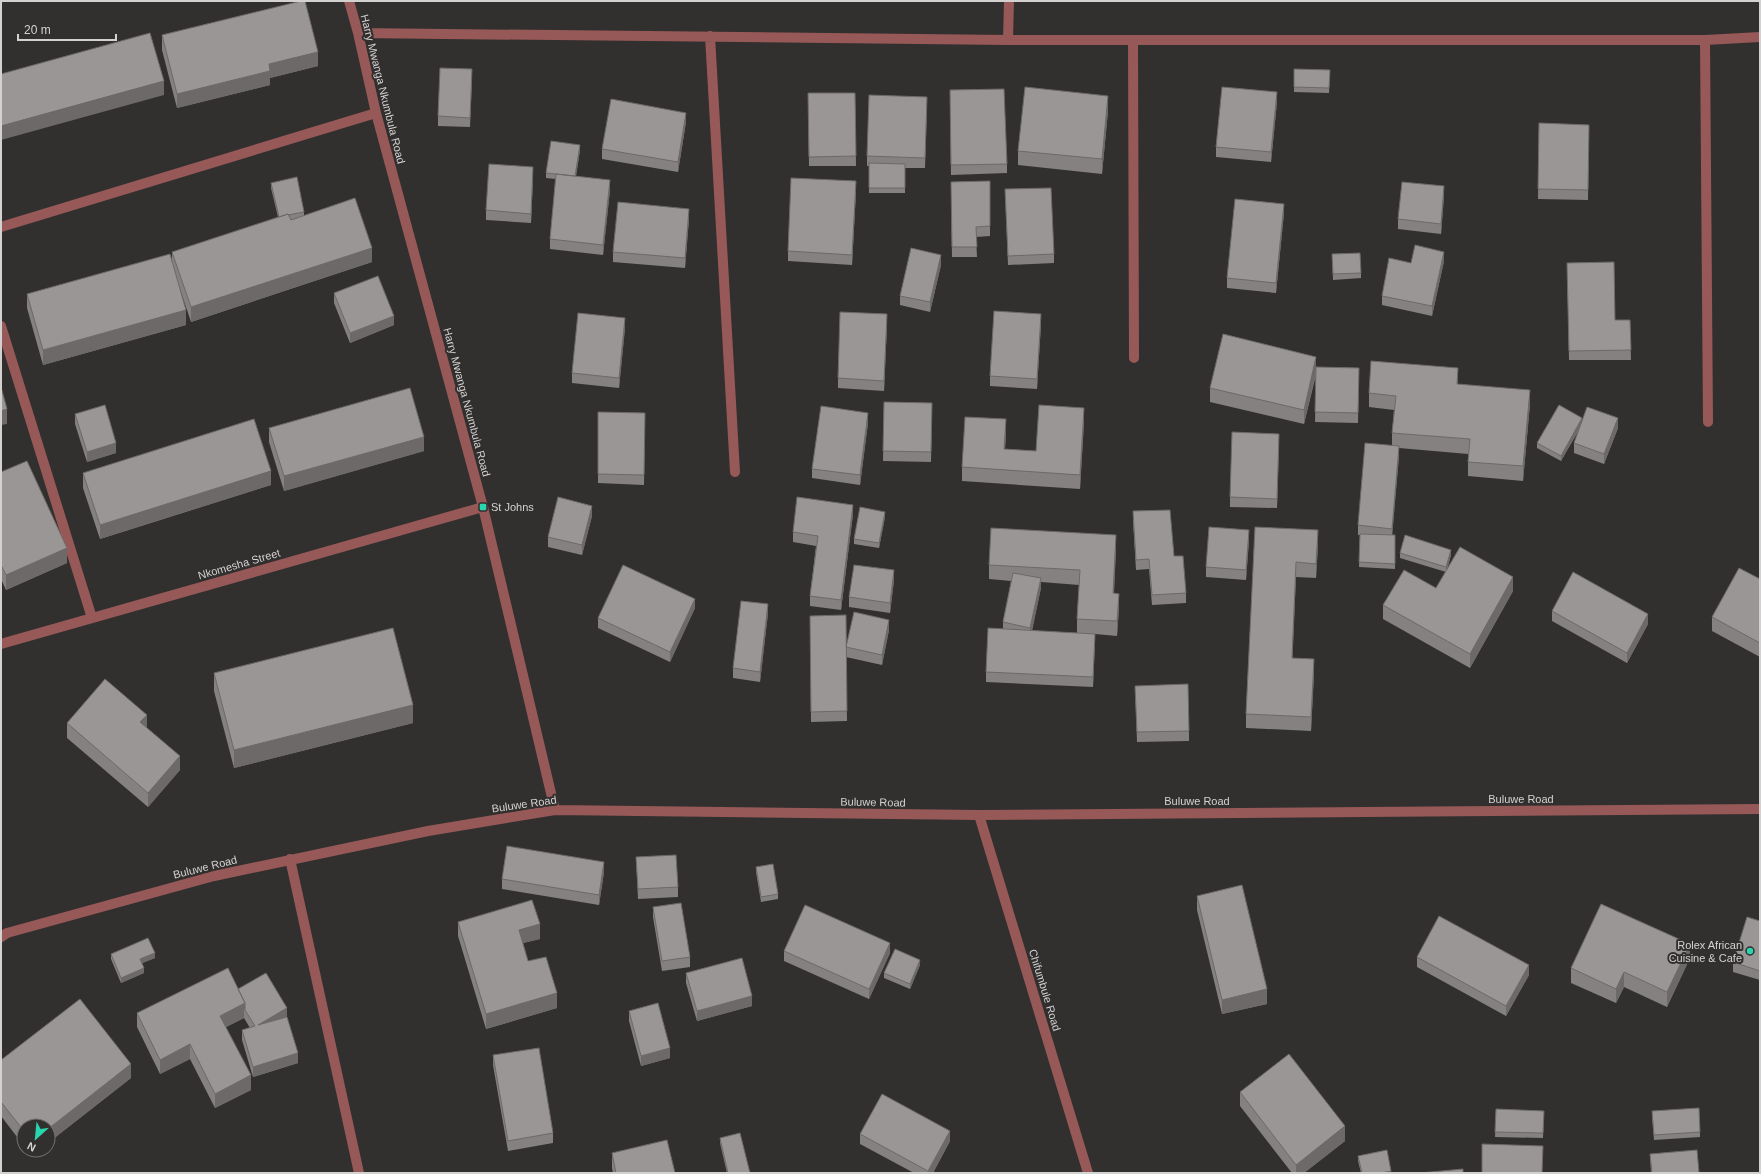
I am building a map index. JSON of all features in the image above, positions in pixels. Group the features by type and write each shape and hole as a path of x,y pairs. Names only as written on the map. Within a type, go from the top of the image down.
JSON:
{"street":[{"name":"Harry Mwanga Nkumbula Road","path":"349,1 358,33 376,113 483,507 555,810"},
{"path":"1008,40 1009,1"},
{"path":"358,33 1008,40 1704,40 1760,37"},
{"path":"710,36 735,472"},
{"path":"1133,40 1134,358"},
{"path":"1704,40 1708,422"},
{"path":"1,227 376,113"},
{"path":"1,326 92,618"},
{"name":"Nkomesha Street","path":"1,644 483,507"},
{"name":"Buluwe Road","path":"3,932 214,876 290,859 428,831 555,810 979,815 1760,809"},
{"name":"Chifumbule Road","path":"979,815 1088,1173"},
{"path":"290,859 359,1173"}],"building":[{"path":"305,1 318,52 269,64 270,71 177,94 162,35"},
{"path":"150,33 164,81 1,126 1,74"},
{"path":"440,68 472,69 470,118 438,116"},
{"path":"1294,69 1330,70 1329,88 1294,87"},
{"path":"1025,87 1108,96 1102,159 1018,151"},
{"path":"1222,87 1277,92 1271,152 1216,147"},
{"path":"1004,89 1007,164 951,165 950,90"},
{"path":"808,93 855,93 856,156 809,157"},
{"path":"869,95 927,97 925,158 867,156"},
{"path":"611,99 686,113 678,162 602,149"},
{"path":"1539,123 1589,125 1588,190 1538,189"},
{"path":"551,141 580,145 575,176 546,173"},
{"path":"869,163 905,164 905,188 869,188"},
{"path":"489,164 533,167 531,214 486,210"},
{"path":"556,174 610,180 603,245 550,239"},
{"path":"297,177 304,212 279,217 271,183"},
{"path":"791,178 856,181 852,255 788,251"},
{"path":"990,181 990,226 976,227 977,247 952,247 951,182"},
{"path":"1402,182 1444,186 1441,224 1398,219"},
{"path":"1051,188 1054,254 1008,256 1005,189"},
{"path":"355,198 372,248 191,307 172,252 288,214 291,220"},
{"path":"1235,199 1284,204 1276,283 1227,278"},
{"path":"618,202 689,209 685,258 613,252"},
{"path":"1415,245 1444,252 1432,306 1382,296 1389,258 1411,263"},
{"path":"911,248 941,255 930,302 900,296"},
{"path":"1360,253 1361,273 1333,274 1332,254"},
{"path":"170,254 186,310 43,350 27,294"},
{"path":"1614,262 1615,320 1630,320 1631,350 1569,351 1567,263"},
{"path":"378,276 394,316 350,333 334,293"},
{"path":"994,311 1041,314 1037,379 990,376"},
{"path":"840,312 887,314 884,381 838,378"},
{"path":"578,313 625,318 619,378 572,373"},
{"path":"1223,334 1316,357 1304,410 1210,388"},
{"path":"1371,361 1458,368 1457,384 1530,390 1523,466 1468,462 1470,439 1392,433 1396,396 1369,393"},
{"path":"1316,367 1359,368 1358,413 1315,412"},
{"path":"1,387 7,409 1,411"},
{"path":"410,388 424,437 284,476 269,428"},
{"path":"884,402 932,403 931,452 883,451"},
{"path":"105,405 116,443 87,452 75,414"},
{"path":"1039,405 1084,408 1080,475 962,467 965,417 1006,419 1004,449 1036,451"},
{"path":"1559,405 1582,418 1561,456 1537,443"},
{"path":"821,406 868,413 860,475 812,469"},
{"path":"1587,407 1618,418 1604,454 1574,443"},
{"path":"598,412 645,413 644,475 598,474"},
{"path":"254,419 271,471 100,525 83,473"},
{"path":"1232,432 1279,434 1277,499 1230,497"},
{"path":"1365,443 1399,446 1392,529 1358,525"},
{"path":"27,461 67,548 6,575 1,565 1,472"},
{"path":"558,497 592,506 582,545 548,537"},
{"path":"797,497 853,505 841,600 810,596 818,536 793,532"},
{"path":"860,507 885,512 879,543 854,539"},
{"path":"1170,510 1174,556 1183,556 1186,593 1152,595 1149,559 1136,560 1133,511"},
{"path":"1209,527 1249,530 1246,570 1206,567"},
{"path":"1255,527 1318,530 1316,564 1296,562 1292,658 1314,659 1311,717 1246,714"},
{"path":"991,528 1116,535 1113,593 1119,594 1117,621 1077,619 1080,570 989,565"},
{"path":"1360,534 1395,535 1395,564 1359,562"},
{"path":"1405,535 1451,550 1446,567 1400,553"},
{"path":"1460,547 1513,577 1470,654 1383,605 1404,570 1436,588"},
{"path":"623,565 695,599 670,652 598,618"},
{"path":"854,565 894,570 890,603 849,597"},
{"path":"1739,568 1760,579 1760,643 1712,617"},
{"path":"1573,572 1648,614 1627,653 1552,611"},
{"path":"1013,573 1041,578 1030,628 1003,622"},
{"path":"741,601 768,604 760,672 733,668"},
{"path":"854,612 889,620 882,655 846,647"},
{"path":"846,615 847,711 811,712 810,616"},
{"path":"393,628 413,705 234,750 214,673"},
{"path":"988,628 1095,634 1093,677 986,672"},
{"path":"105,679 147,715 140,722 180,756 148,793 67,723"},
{"path":"1188,684 1189,731 1137,732 1135,686"},
{"path":"507,846 604,862 599,895 502,879"},
{"path":"676,855 678,887 638,889 636,857"},
{"path":"773,864 778,894 761,897 756,867"},
{"path":"1242,885 1267,989 1222,1000 1197,896"},
{"path":"532,900 540,924 519,930 528,961 546,957 557,993 486,1014 458,922"},
{"path":"681,903 690,957 662,961 653,907"},
{"path":"1601,904 1690,944 1667,992 1624,972 1616,989 1571,968"},
{"path":"805,905 890,943 869,989 784,951"},
{"path":"1439,916 1529,965 1506,1006 1417,957"},
{"name":"Rolex African Cuisine & Cafe","path":"1747,917 1760,921 1760,971 1733,962"},
{"path":"148,938 155,953 140,959 144,968 121,978 111,954"},
{"path":"895,949 920,960 910,984 884,973"},
{"path":"742,958 752,996 697,1011 686,973"},
{"path":"228,968 245,1003 220,1016 251,1075 215,1094 190,1044 160,1060 137,1013"},
{"path":"266,973 287,1008 258,1025 287,1017 298,1053 253,1067 242,1030 255,1026 245,1010 245,1003 238,989"},
{"path":"80,999 131,1064 56,1123 56,1118 16,1118 16,1121 1,1102 1,1060"},
{"path":"658,1003 670,1048 641,1056 629,1011"},
{"path":"539,1048 553,1133 508,1141 493,1055"},
{"path":"1289,1054 1345,1126 1296,1165 1240,1092"},
{"path":"882,1094 950,1131 928,1171 860,1134"},
{"path":"1699,1108 1700,1132 1654,1135 1652,1111"},
{"path":"1496,1109 1544,1111 1543,1133 1495,1132"},
{"path":"740,1133 750,1173 728,1173 720,1138"},
{"path":"667,1140 675,1173 616,1173 612,1153"},
{"path":"1482,1144 1543,1146 1542,1173 1482,1173"},
{"path":"1387,1150 1391,1171 1381,1173 1362,1173 1358,1156"},
{"path":"1697,1150 1699,1173 1652,1173 1650,1154"},
{"path":"1463,1169 1463,1173 1420,1173"}],"place":[{"name":"St Johns","path":"483,507"},
{"name":"Rolex African Cuisine & Cafe","path":"1750,951"}]}
